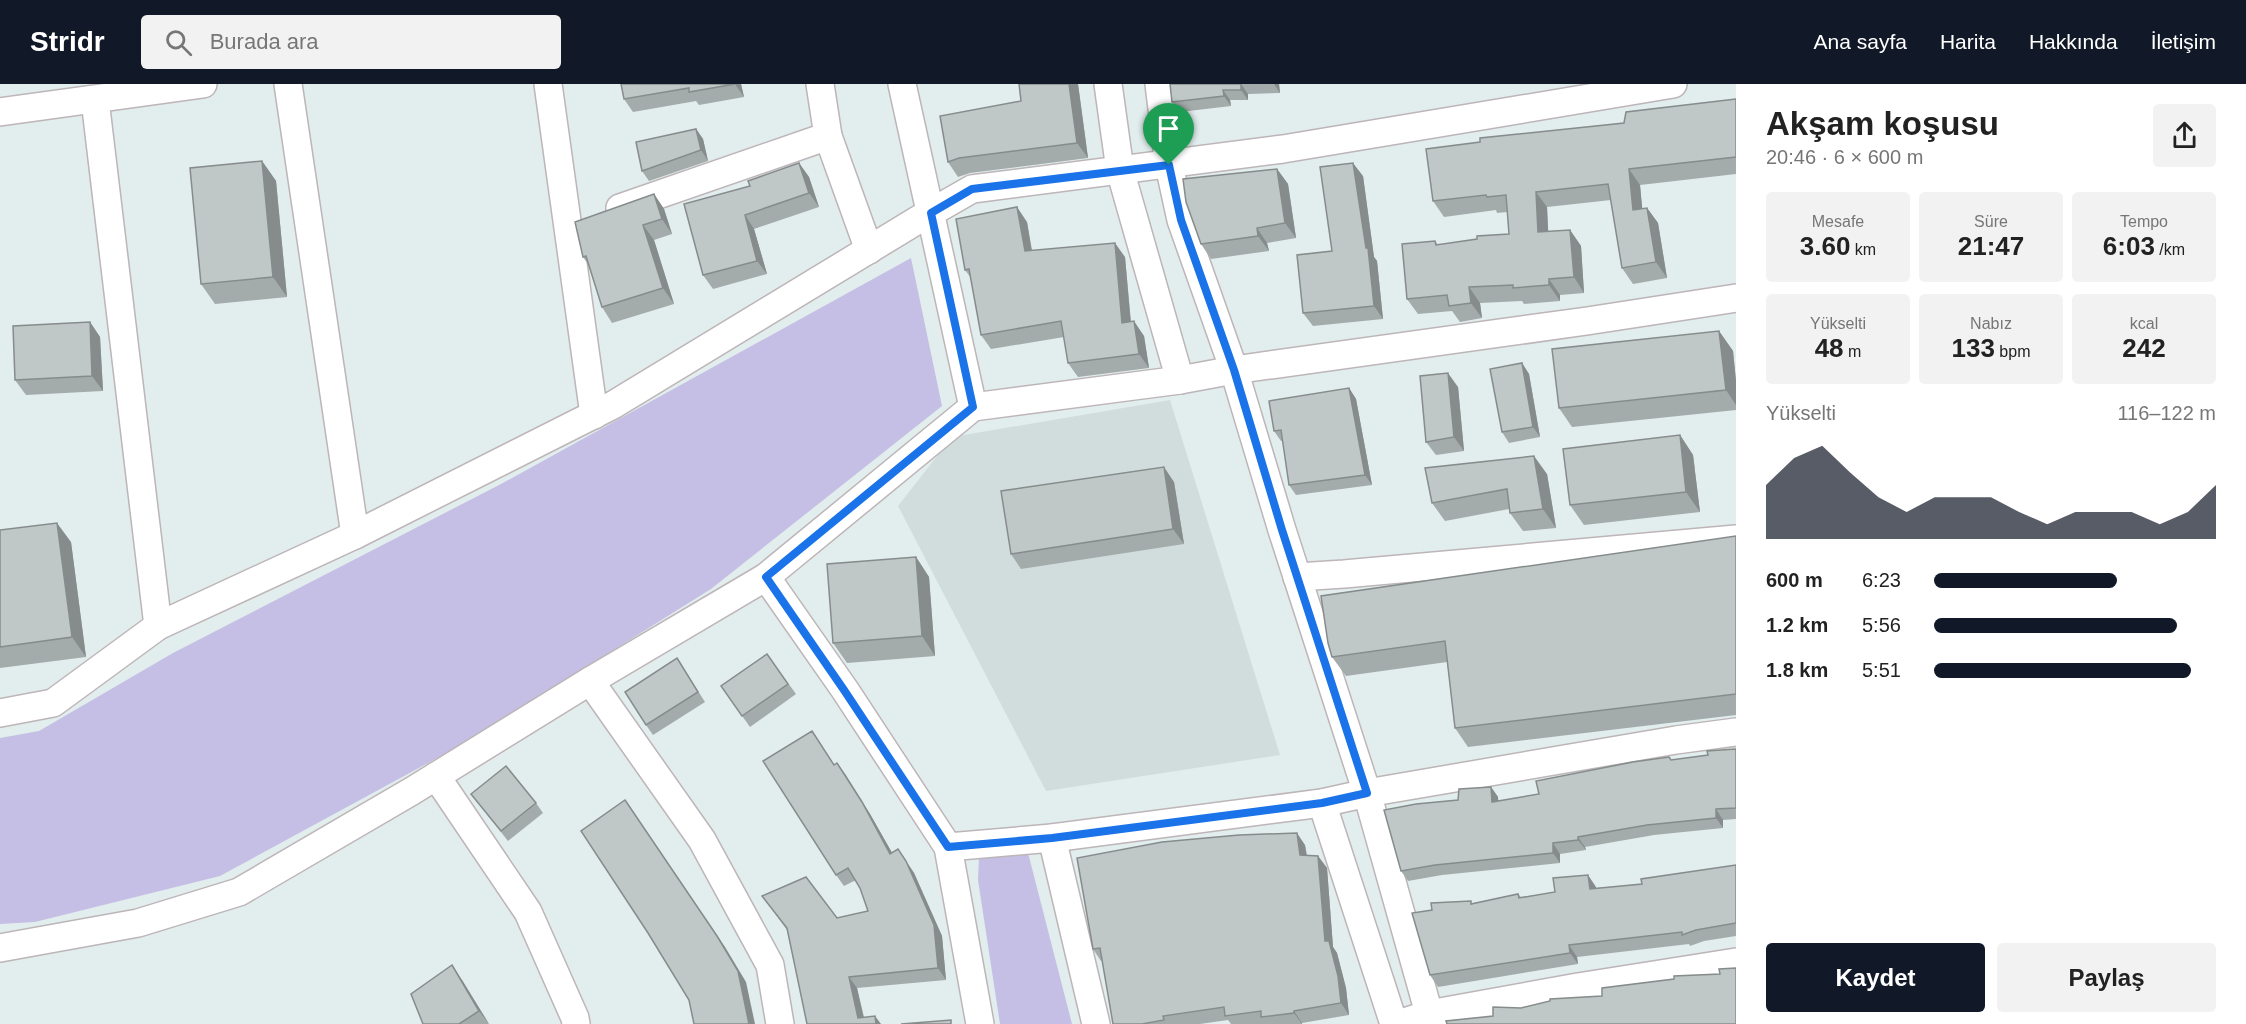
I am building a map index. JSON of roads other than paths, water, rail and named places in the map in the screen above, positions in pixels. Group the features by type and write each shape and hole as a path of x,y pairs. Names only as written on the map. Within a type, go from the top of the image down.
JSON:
{"street":[{"path":"0,112 203,84"},
{"path":"288,84 355,535"},
{"path":"548,84 587,219 594,415"},
{"path":"820,84 828,136 869,250"},
{"path":"902,84 973,407"},
{"path":"1108,84 1120,170 1180,380"},
{"path":"1159,84 1169,165 1181,220 1234,370 1297,577 1367,793 1431,1019"},
{"path":"0,713 53,703 158,626 355,535 614,405 972,189 1283,149 1672,84"},
{"path":"94,100 158,626"},
{"path":"587,219 828,136"},
{"path":"0,948 138,923 239,892 766,577 973,407 1180,380 1234,370 1736,298"},
{"path":"1297,577 1736,539"},
{"path":"766,577 948,847 980,1024"},
{"path":"590,681 702,840 770,965 780,1024"},
{"path":"948,847 1052,838 1322,803 1367,793 1676,740 1736,732"},
{"path":"436,776 528,912 576,1024"},
{"path":"1322,803 1394,1024"},
{"path":"1052,838 1096,1024"},
{"path":"1398,1024 1578,987 1736,962"}]}
